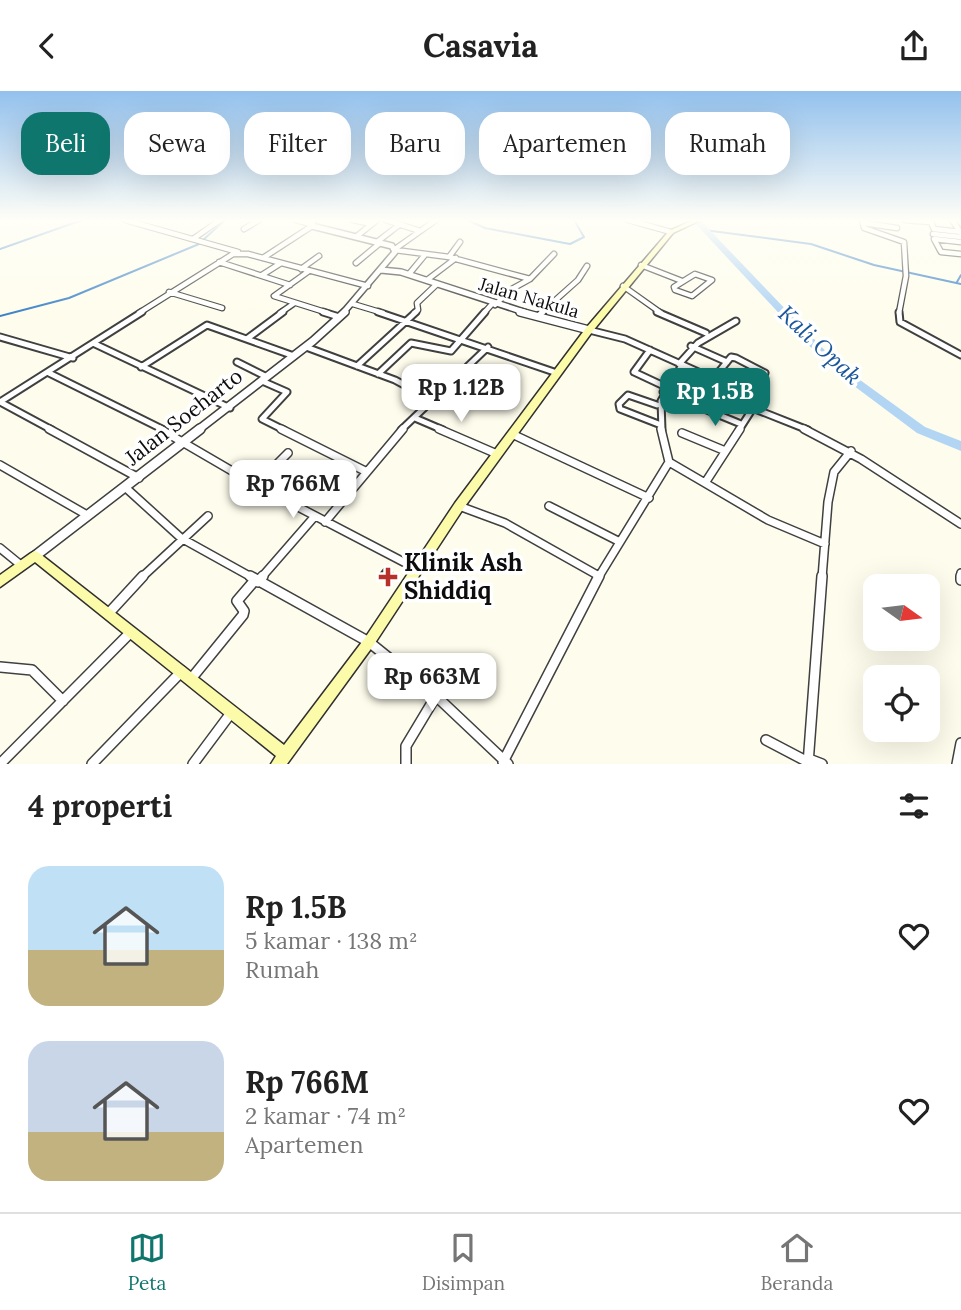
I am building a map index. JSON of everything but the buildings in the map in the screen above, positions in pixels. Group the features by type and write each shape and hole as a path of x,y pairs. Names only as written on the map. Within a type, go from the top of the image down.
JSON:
{"main road":[{"path":"35,556 233,712 282,759 369,642 459,506 497,454 623,286 654,251"},
{"name":"Jalan Soeharto","path":"0,582 35,556"}],"street":[{"path":"233,251 368,286"},
{"path":"263,258 272,251"},
{"path":"356,263 369,251"},
{"name":"Jalan Soeharto","path":"35,556 187,442 306,347 353,304 394,251"},
{"path":"402,251 456,258 530,279"},
{"path":"449,257 453,251"},
{"path":"905,251 906,276 899,310 900,322 961,355"},
{"path":"941,251 961,254"},
{"path":"0,402 95,344 169,292 238,253"},
{"path":"378,375 411,343 449,352 510,290 530,279 554,254"},
{"path":"301,268 319,255"},
{"path":"409,274 424,256"},
{"path":"427,280 456,258"},
{"path":"219,262 289,285"},
{"path":"262,275 281,263"},
{"path":"641,265 682,281 695,274 712,280 690,296 674,288 682,281"},
{"path":"538,316 578,280 587,266"},
{"name":"Jalan Nakula","path":"381,270 409,274 494,305 589,330"},
{"path":"309,271 274,296 339,317"},
{"path":"357,366 418,310 418,302 437,284"},
{"path":"623,286 655,311 706,334"},
{"path":"169,292 222,308"},
{"path":"248,338 293,304"},
{"path":"353,304 462,338 557,373"},
{"path":"127,488 181,538 369,642 436,696 504,763 599,576 669,462 657,405 664,389 691,346 706,334 736,321"},
{"path":"141,367 207,325 294,356"},
{"path":"589,330 611,334 650,350 754,398"},
{"path":"0,338 73,358"},
{"path":"95,344 230,408"},
{"path":"691,346 727,362"},
{"path":"306,347 429,396 433,401"},
{"path":"324,522 396,435 488,347"},
{"path":"650,350 634,372 698,407 741,424"},
{"path":"705,483 723,450 753,408 754,398 765,373 733,357 713,379"},
{"path":"237,362 287,393 262,419 367,472"},
{"path":"49,373 187,442 256,485 417,569"},
{"path":"698,407 706,394"},
{"path":"657,405 628,395 620,404 620,409 660,425"},
{"path":"0,402 139,478"},
{"path":"753,408 794,422 850,451 961,524"},
{"path":"415,418 497,454"},
{"path":"682,433 723,450"},
{"path":"512,434 649,498"},
{"path":"809,761 825,544 834,472 850,451"},
{"path":"256,485 288,453"},
{"path":"669,462 768,520 825,544"},
{"path":"0,465 87,515"},
{"path":"459,506 505,523 599,576"},
{"path":"548,506 620,542"},
{"path":"108,614 181,538 208,516"},
{"path":"92,764 187,675 243,615 244,611 237,601 315,516"},
{"path":"0,548 22,566"},
{"path":"961,573 961,580"},
{"path":"0,764 131,632"},
{"path":"0,667 32,670 62,701"},
{"path":"407,764 406,746 436,696"},
{"path":"194,764 233,712"},
{"path":"766,740 809,761 822,764"},
{"path":"957,764 961,743"}],"waterway":[{"path":"0,316 69,298 181,251"},
{"name":"Kali Opak","path":"726,251 834,366 921,430 961,446"},
{"path":"833,251 874,265 961,284"},
{"path":"957,282 961,275"}],"place":[{"name":"Klinik Ash Shiddiq","path":"388,577"}]}
